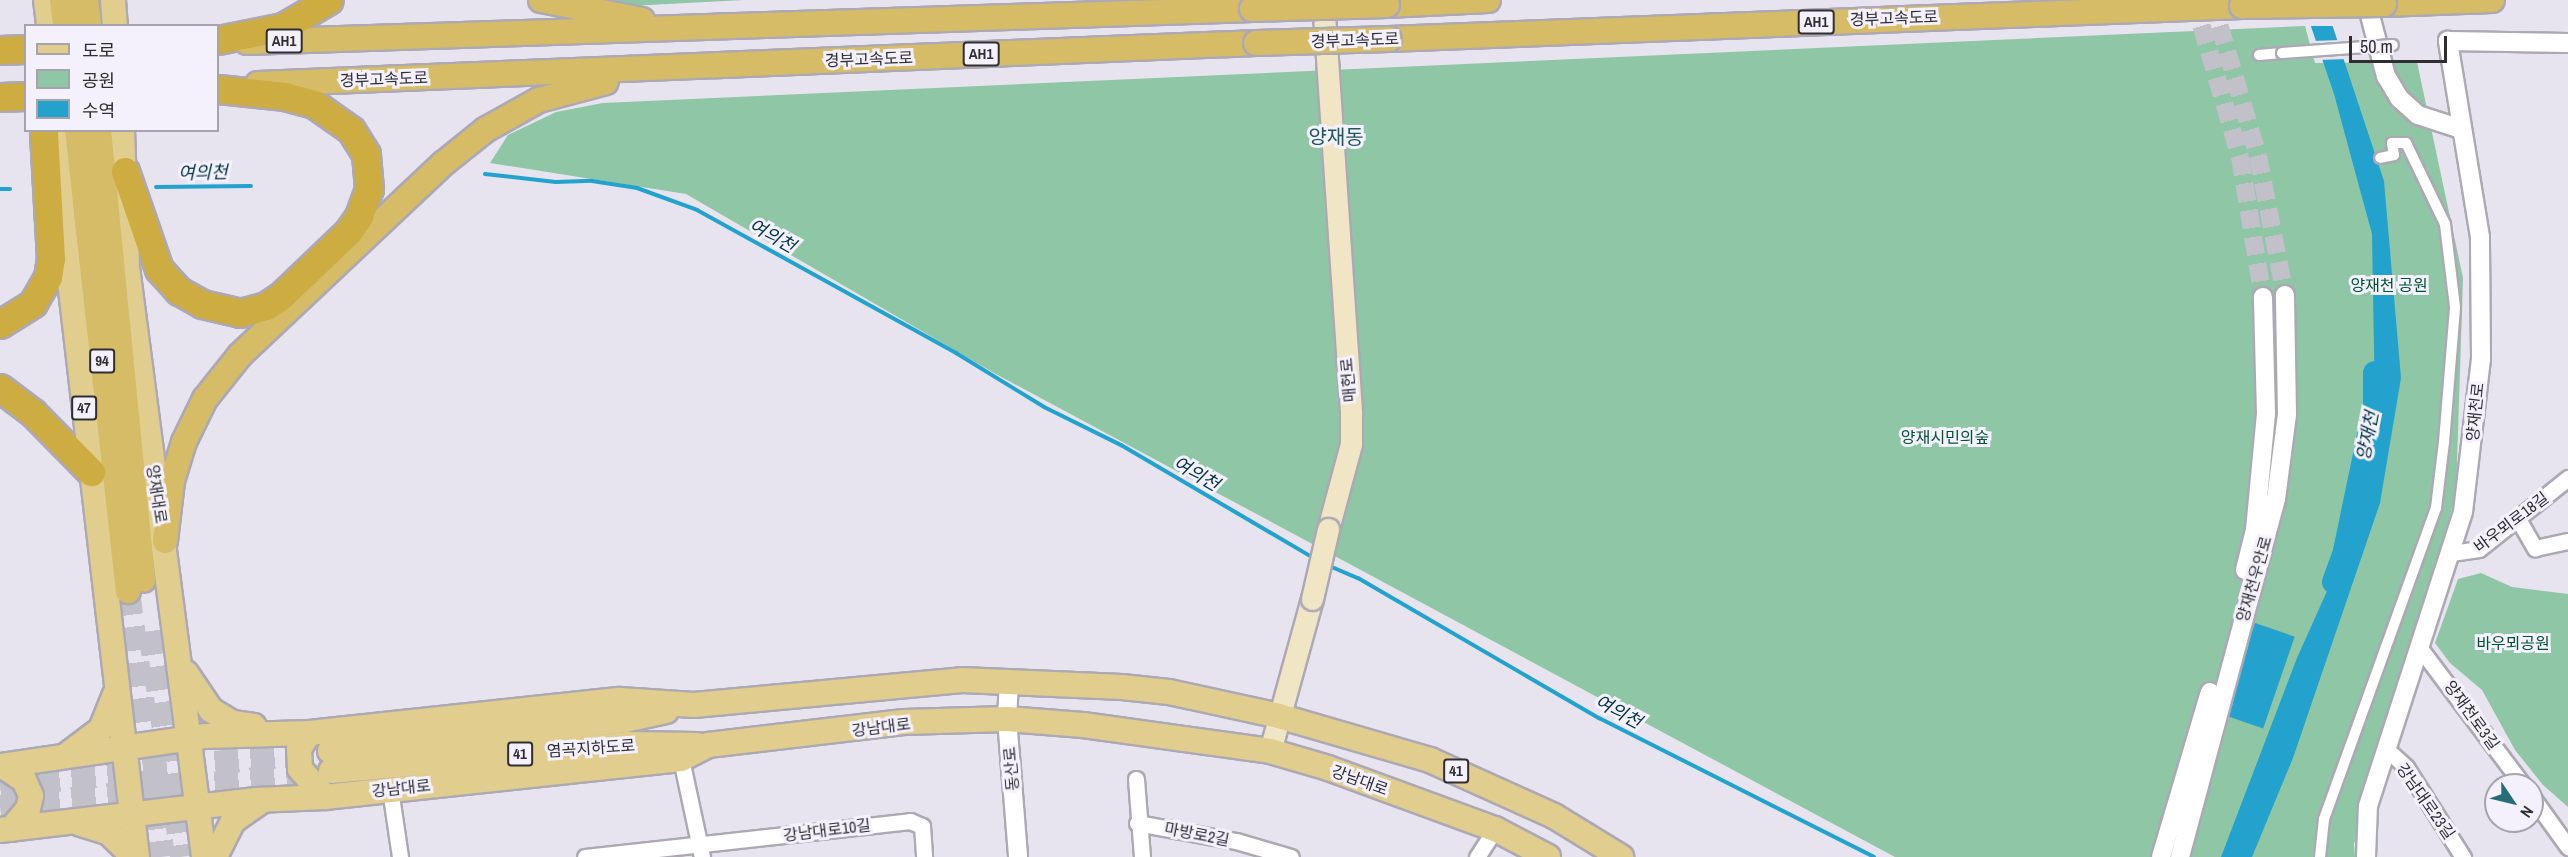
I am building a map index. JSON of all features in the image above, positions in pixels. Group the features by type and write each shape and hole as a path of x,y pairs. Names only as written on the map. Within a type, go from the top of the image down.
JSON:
{"highway":[{"path":"62,0 65,24"},
{"path":"86,0 89,24"},
{"path":"219,42 283,27 329,0"},
{"path":"541,0 695,29"},
{"name":"경부고속도로","path":"219,42 695,29 1488,0"},
{"name":"경부고속도로","path":"219,88 705,65 1256,43 2242,6 2492,0"},
{"path":"165,541 176,462 213,388 240,355 444,163 503,119 550,95 582,86 705,65"},
{"path":"125,171 159,269 179,291 202,304 240,313 266,306 281,296 339,241 359,216 369,189 366,154 351,130 314,105 285,96 219,88"},
{"path":"0,324 28,308 48,278 51,259 49,132"},
{"name":"양재대로","path":"77,132 136,592 99,132"},
{"path":"0,388 33,413 91,472"}],"main road":[{"path":"32,0 34,24"},
{"path":"46,0 49,24"},
{"path":"113,0 115,24"},
{"name":"매헌로","path":"1270,751 1312,599 1351,444 1351,414 1323,0"},
{"name":"47","path":"49,132 62,212 136,857"},
{"name":"양재대로","path":"122,132 127,267 165,541 204,857"},
{"path":"177,633 179,657 190,680 205,704 220,717 243,725 309,733"},
{"name":"41","path":"694,705 887,685 1009,681 1169,692 1279,716 1430,760 1554,816 1622,857"},
{"path":"58,759 81,747 101,729 117,684"},
{"path":"1,766 190,739 309,733 620,700 694,705"},
{"name":"염곡지하도로","path":"694,705 624,720 331,761 627,744 708,745"},
{"name":"강남대로","path":"6,830 264,800 325,797 681,759 708,745 904,722 1007,719 1083,725 1270,751 1328,768 1495,829 1548,857"},
{"path":"309,733 299,749 300,770 325,797"},
{"path":"1,766 24,780 31,796 26,813 6,830"},
{"path":"215,857 233,821 264,800"},
{"path":"63,823 108,832 136,857"}],"street":[{"path":"2375,2 2386,76 2398,98 2418,114 2461,129"},
{"name":"양재천로","path":"2366,857 2368,806 2385,748 2451,553 2468,484 2481,359 2480,237 2448,41 2568,43"},
{"path":"2259,55 2393,45"},
{"path":"2320,857 2324,819 2436,508 2444,442 2455,307 2445,224 2406,143 2392,143 2394,155 2380,158"},
{"name":"양재천우안로","path":"2180,857 2242,604 2284,454 2288,361 2285,295"},
{"name":"양재천우안로","path":"2161,857 2242,604 2262,475 2266,414 2263,297"},
{"name":"바우뫼로18길","path":"2451,553 2479,549 2568,478"},
{"path":"2518,519 2535,548 2568,542"},
{"name":"양재천로3길","path":"2419,647 2514,773"},
{"name":"동산로","path":"1009,681 1007,719 1018,857"},
{"name":"강남대로23길","path":"2385,748 2412,776 2463,857"},
{"path":"585,857 701,851 681,759"},
{"path":"1136,779 1137,823 1142,857"},
{"path":"390,789 400,857"},
{"path":"2544,814 2568,847"},
{"name":"강남대로10길","path":"701,851 910,821 922,826 924,857"},
{"name":"마방로2길","path":"1137,823 1236,841 1291,857"},
{"path":"1477,857 1495,829"}],"green space":[{"path":"569,0 744,0 629,6"},
{"name":"양재시민의숲","path":"2305,26 2315,63 2417,62 2463,278 2456,494 2354,844 2355,857 1895,857 994,373 686,194 490,163 508,135 556,112 603,103"},
{"name":"바우뫼공원","path":"2481,573 2512,587 2568,594 2568,807 2544,786 2544,773 2533,773 2515,750 2482,690 2450,663 2435,643 2458,579"}],"water":[{"path":"2302,0 2324,0 2384,181 2401,378 2380,503 2293,758 2252,857 2221,857 2297,658 2345,551 2375,406 2372,234 2334,94"},
{"path":"2255,623 2295,637 2263,728 2223,715"}],"pier":[{"path":"2299,0 2327,0 2335,26 2308,26"},
{"path":"2340,40 2346,59 2319,60 2313,41"}],"waterway":[{"name":"여의천","path":"485,174 556,182 592,181 637,188 697,210 956,353 1044,407 1121,445 1315,559"},
{"name":"여의천","path":"156,187 251,186"},
{"name":"여의천","path":"0,189 10,189"},
{"name":"양재천","path":"2334,582 2345,551 2375,406 2375,373"},
{"name":"여의천","path":"1327,565 1358,578 1599,718 1874,857"}],"tunnel":[{"path":"2194,0 2240,157 2263,297"},
{"path":"2212,0 2258,156 2285,295"},
{"path":"128,591 163,857"},
{"path":"150,631 182,857"},
{"path":"0,786 330,751"},
{"path":"0,807 323,772"}],"district":[{"name":"양재동","path":"1336,136"}],"park label":[{"name":"양재천 공원","path":"2389,285"}]}
